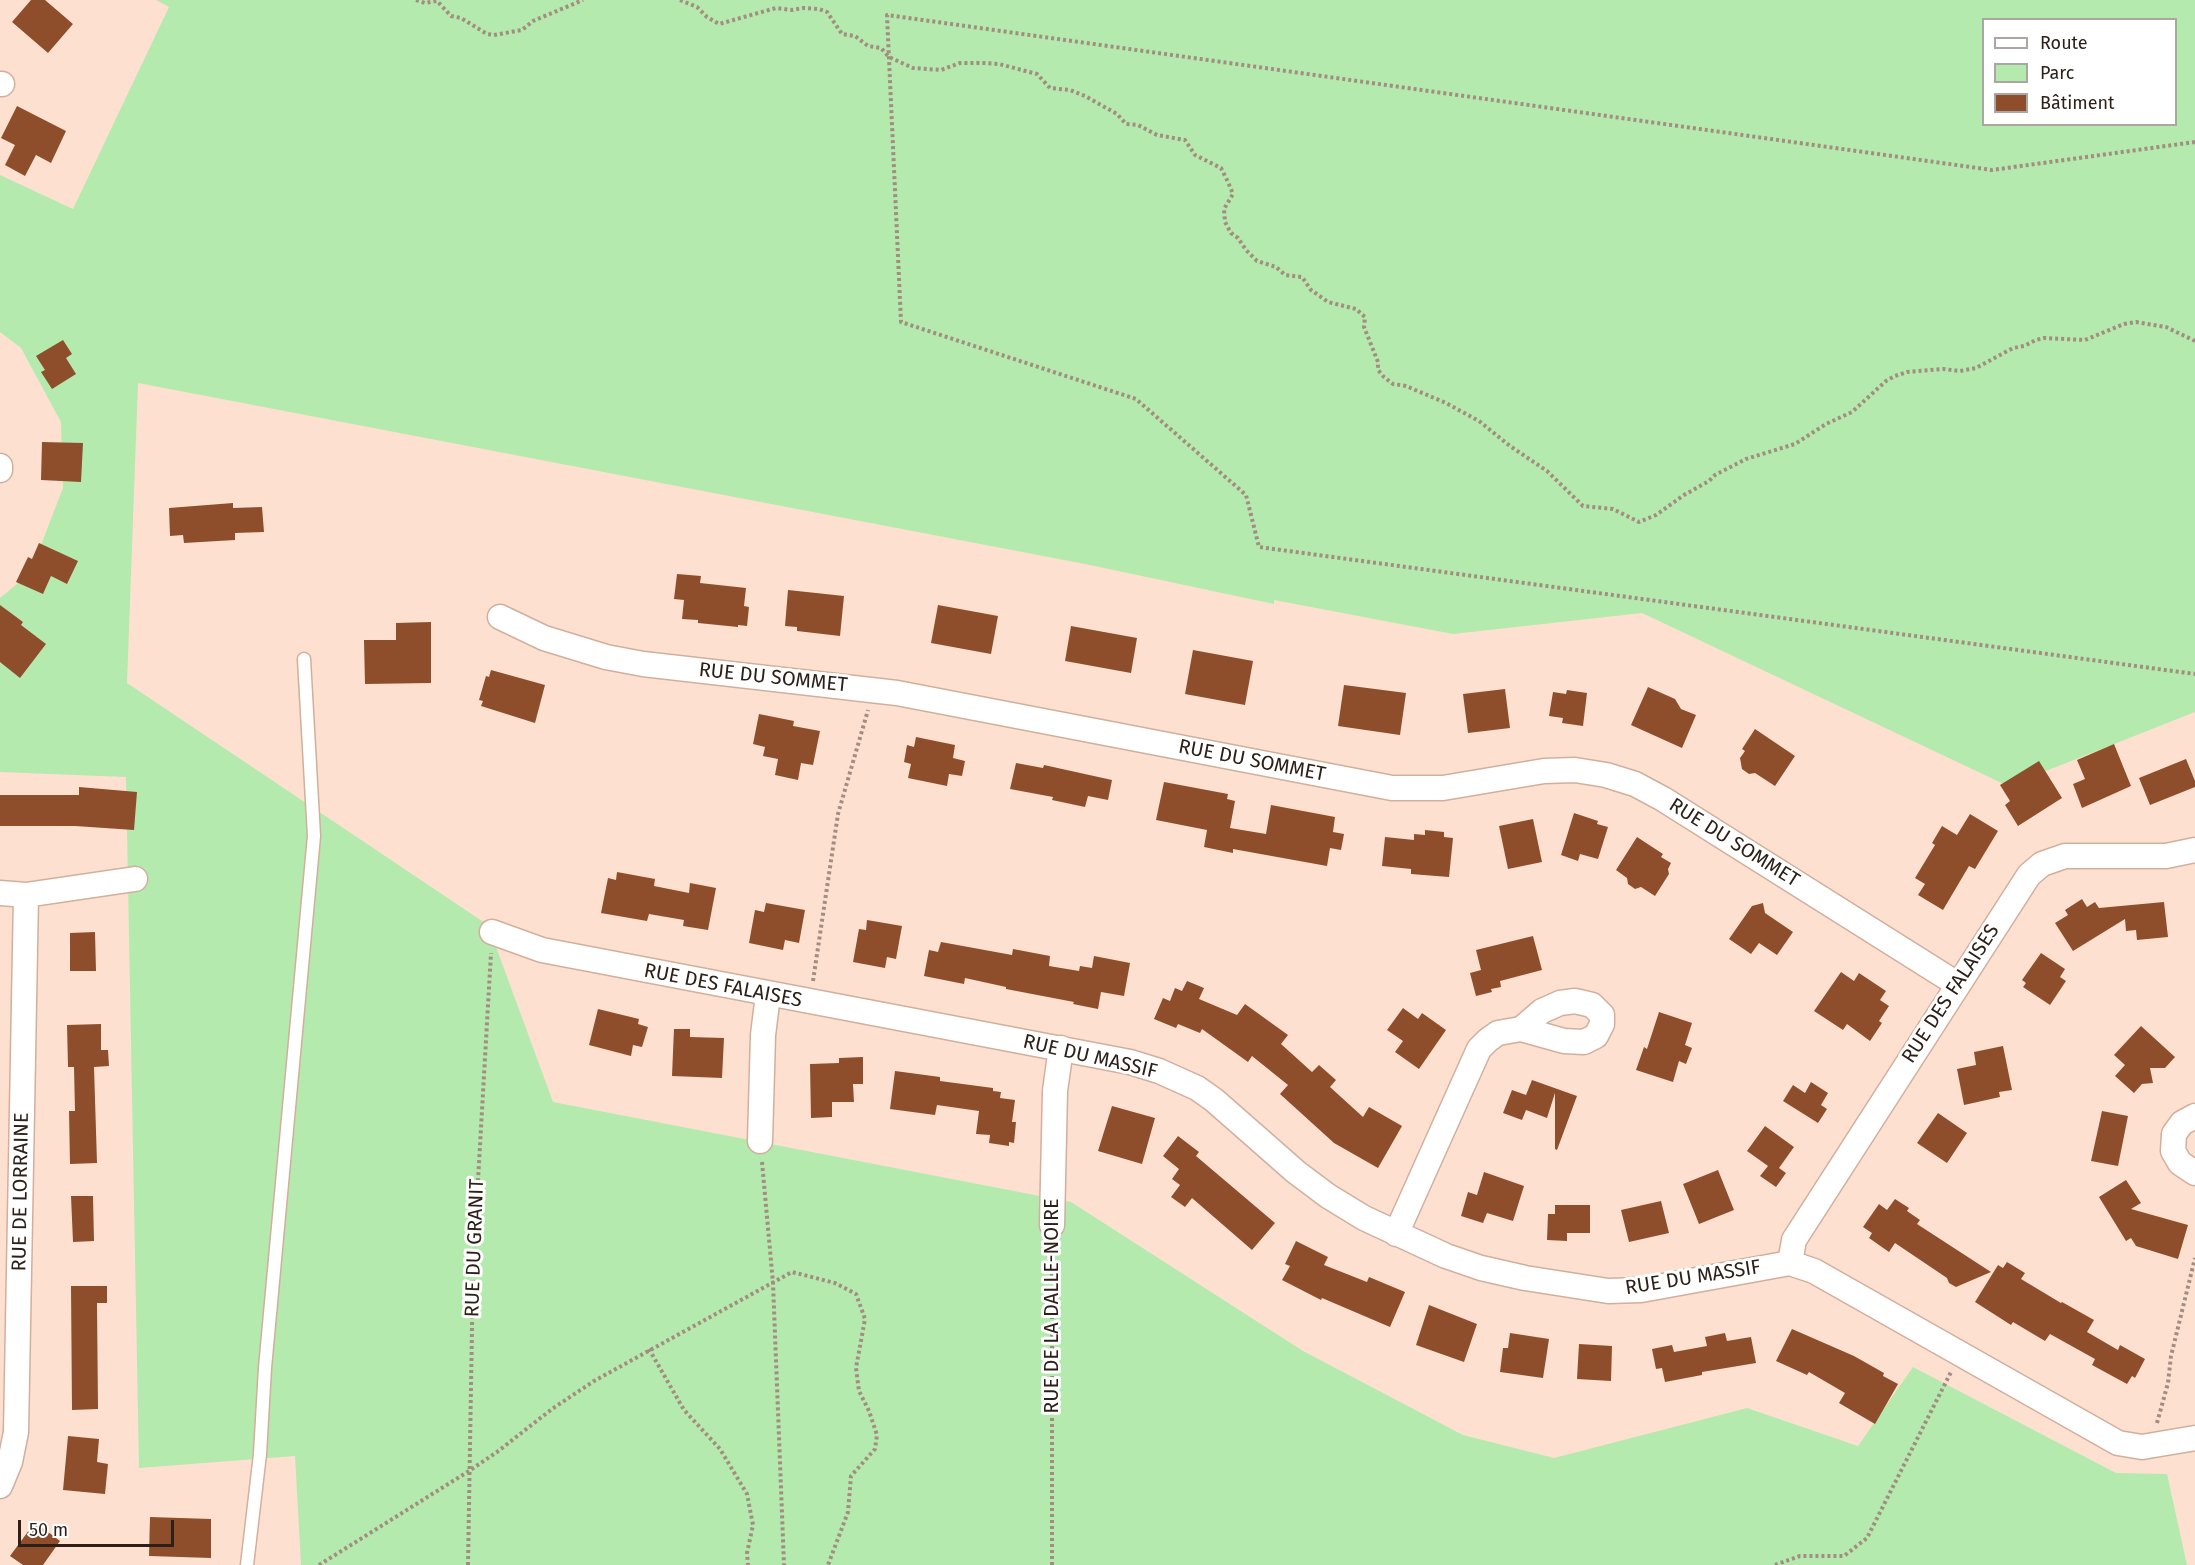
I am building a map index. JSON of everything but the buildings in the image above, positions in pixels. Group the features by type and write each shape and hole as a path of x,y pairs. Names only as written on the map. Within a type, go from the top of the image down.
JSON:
{"street":[{"name":"RUE DU SOMMET","path":"500,617 544,638 615,659 897,693 1392,788 1443,788 1544,771 1575,770 1605,775 1635,784 1656,795 1957,984"},
{"name":"RUE DES FALAISES","path":"1790,1263 1794,1240 2029,875 2042,864 2065,855 2166,856 2195,850"},
{"path":"0,893 26,895 135,879"},
{"name":"RUE DE LORRAINE","path":"0,1486 10,1462 16,1431 26,895"},
{"name":"RUE DES FALAISES","path":"492,932 542,950 956,1030"},
{"path":"760,1141 764,1035 768,995"},
{"path":"1396,1234 1479,1049 1493,1036 1504,1031 1521,1029"},
{"name":"RUE DU MASSIF","path":"956,1030 1130,1062 1159,1071 1197,1088 1214,1100 1265,1147 1320,1190 1364,1218 1446,1256 1481,1268 1535,1280 1608,1291 1641,1290 1790,1263"},
{"name":"RUE DE LA DALLE-NOIRE","path":"1052,1225 1055,1091 1061,1048"},
{"path":"2195,1116 2182,1123 2174,1134 2172,1151 2180,1163 2195,1173"},
{"path":"1790,1263 1814,1271 2118,1443 2150,1446 2195,1438"}],"lane":[{"path":"246,1565 260,1454 265,1368 314,836 304,658"}],"path":[{"path":"416,0 425,3 437,1 451,16 461,18 488,34 494,35 522,30 533,21 583,0"},
{"path":"680,0 698,7 707,17 719,24 776,8 819,9 827,12 842,34 855,36 868,46 881,48 889,57 913,68 941,70 960,63 984,63 999,64 1037,74 1050,88 1070,90 1085,96 1117,114 1126,124 1138,125 1157,135 1185,140 1195,155 1221,168 1228,182 1233,194 1224,209 1225,222 1231,233 1257,261 1276,267 1285,275 1302,277 1311,290 1323,299 1356,309 1365,317 1364,327 1367,338 1378,362 1378,370 1384,377 1393,384 1406,386 1446,403 1479,421 1510,446 1542,467 1583,506 1613,509 1639,522 1664,510 1715,475 1746,459 1795,444 1826,424 1852,412 1886,381 1907,372 1944,369 1960,371 1976,368 2013,348 2036,340 2044,338 2085,340 2124,324 2136,322 2166,327 2195,340"},
{"path":"2195,142 1992,170 887,15 901,322 1136,399 1245,495 1259,547 2195,674"},
{"path":"810,1003 838,813 869,707"},
{"name":"RUE DU GRANIT","path":"468,1565 473,1268 492,932"},
{"path":"760,1141 773,1283 784,1565"},
{"name":"RUE DE LA DALLE-NOIRE","path":"1052,1225 1052,1565"},
{"path":"2150,1446 2168,1383 2171,1356 2195,1258"},
{"path":"319,1565 470,1471 552,1409 594,1381 792,1272 835,1283 856,1294 865,1319 856,1368 859,1391 877,1435 875,1449 851,1476 848,1512 828,1565"},
{"path":"649,1349 684,1410 720,1449 747,1494 753,1525 747,1553 748,1565"},
{"path":"1775,1565 1800,1556 1844,1556 1867,1538 1960,1355"}],"green space":[{"path":"156,0 2195,0 2195,712 2008,786 1642,613 1453,634 1274,600 1274,604 1085,564 138,383 127,683 488,925 553,1102 1071,1202 1303,1351 1463,1435 1554,1458 1747,1408 1858,1446 1913,1367 2116,1473 2167,1474 2187,1565 301,1565 295,1456 139,1468 126,777 0,772 0,598 30,573 63,488 61,422 21,348 0,332 0,175 73,209 169,7"}]}
